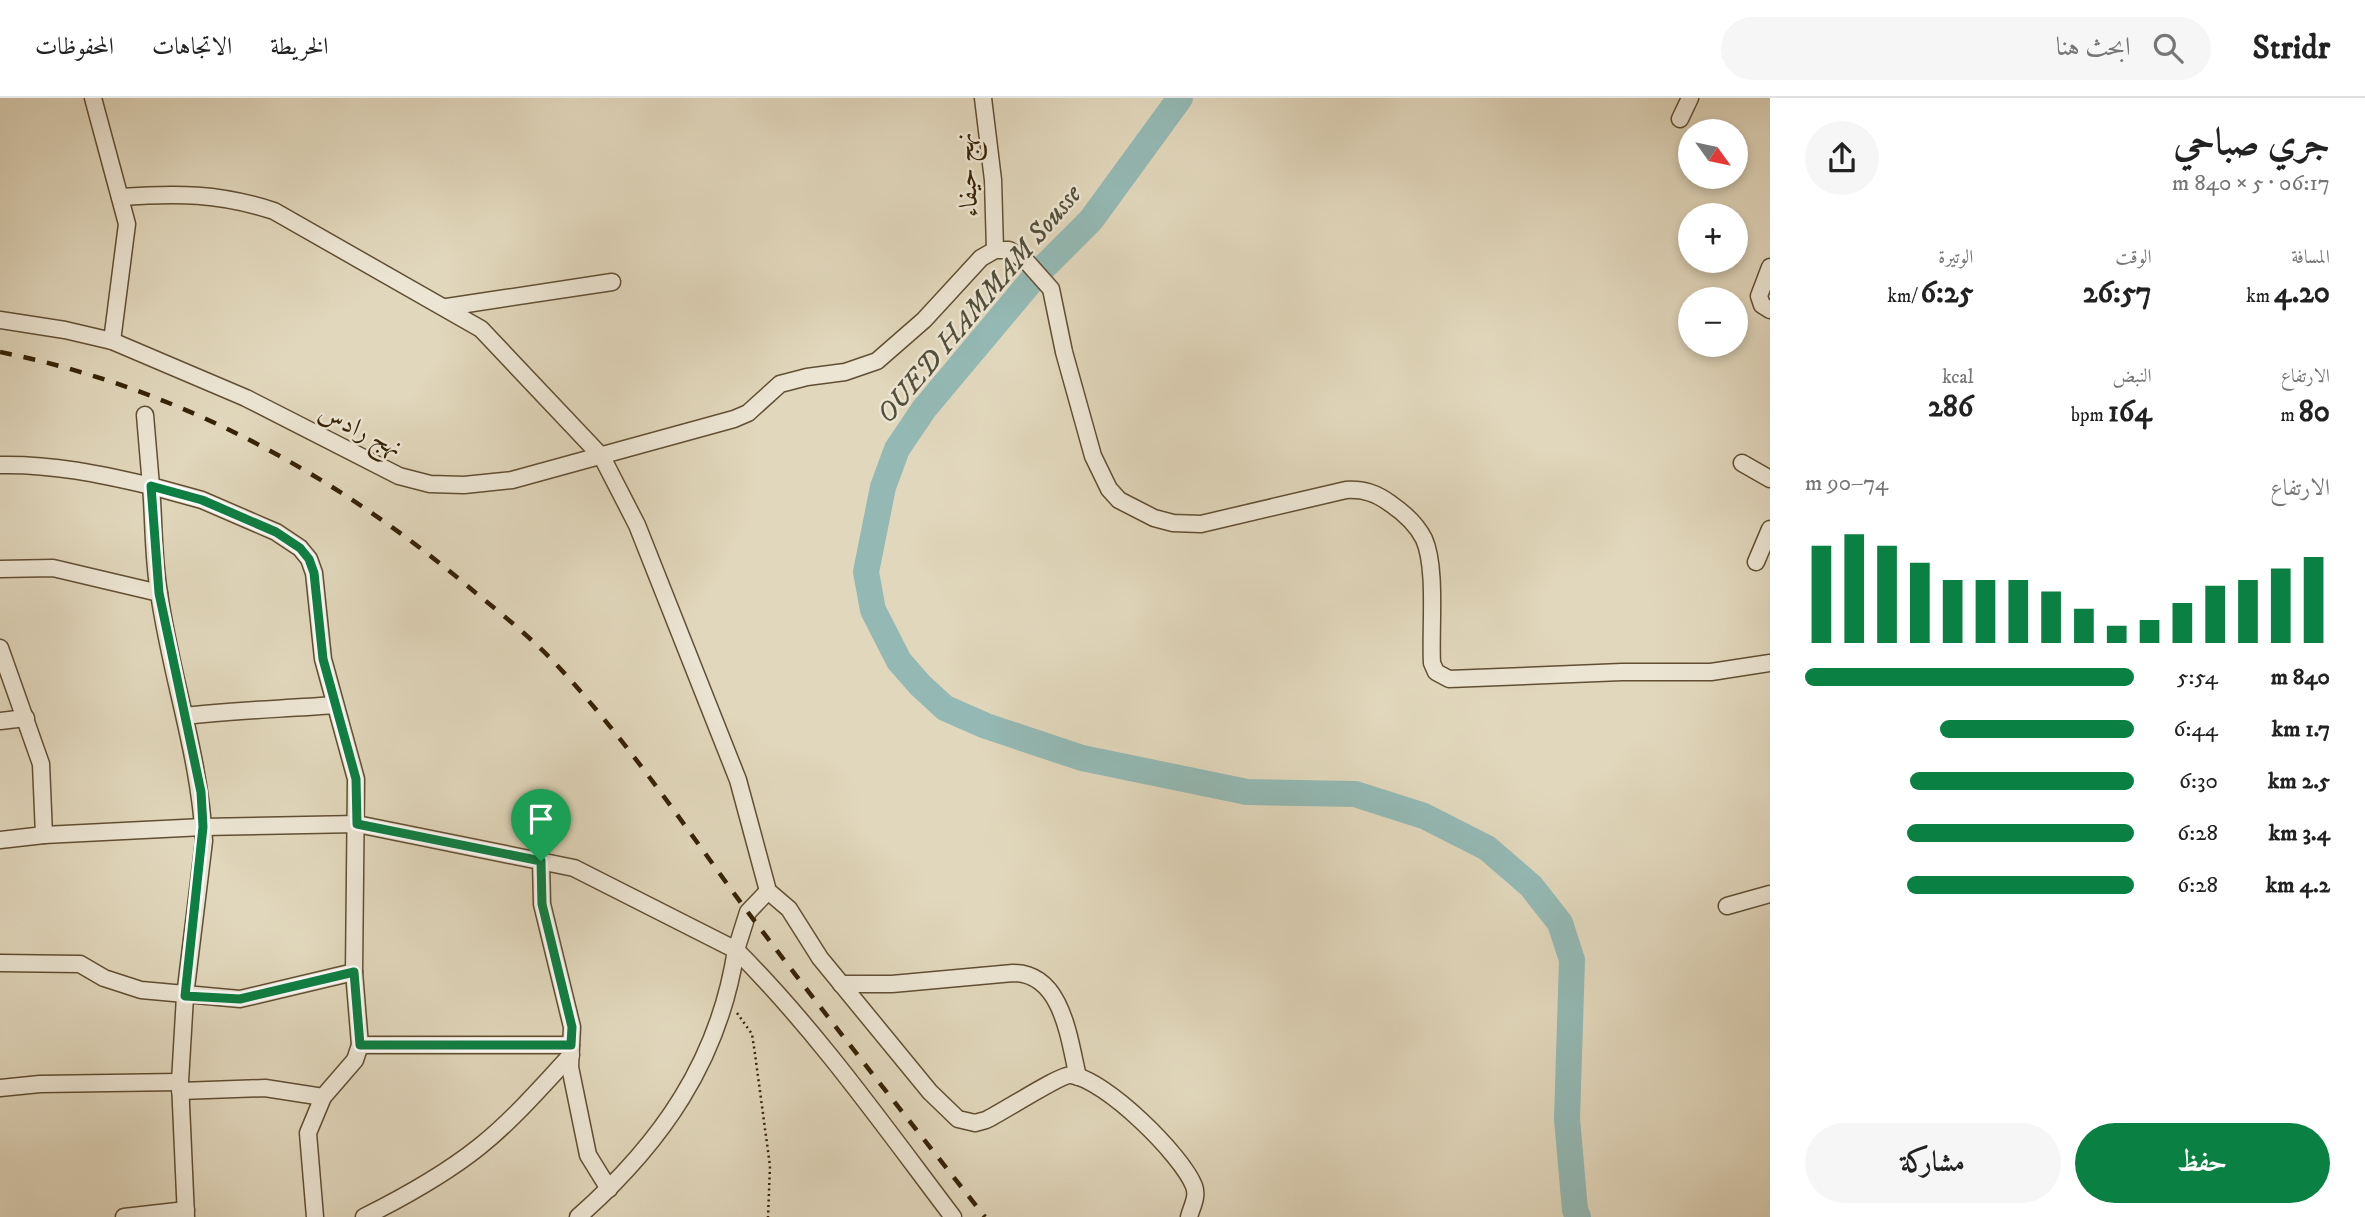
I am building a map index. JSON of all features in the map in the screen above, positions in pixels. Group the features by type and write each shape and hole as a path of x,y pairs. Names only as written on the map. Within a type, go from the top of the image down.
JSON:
{"street":[{"path":"93,98 127,224 112,341"},
{"name":"نهج حيفاء","path":"984,98 993,180 995,250"},
{"path":"1680,119 1690,98"},
{"path":"120,197 172,194 238,199 274,211 447,307 481,329 602,457 637,525 738,780 768,891 798,920 820,957 841,984 930,1092 953,1115 964,1121 975,1123 986,1120 1065,1075 1078,1077 1098,1087 1135,1114 1185,1172 1195,1192 1189,1217"},
{"path":"995,250 1009,250 1027,262 1051,289 1064,352 1094,456 1109,489 1119,500 1154,518 1173,523 1201,524 1346,490 1362,489 1373,493 1401,511 1424,540 1430,579 1432,663 1442,676 1463,680 1622,672 1712,672 1770,663"},
{"name":"نهج رادس","path":"0,320 65,330 112,341 246,398 400,476 430,484 464,485 512,480 741,417 780,384 845,372 877,361 924,320 981,257 995,250"},
{"path":"1770,267 1759,296 1762,305 1770,310"},
{"path":"447,307 612,282"},
{"path":"124,1217 186,1213 180,1087 185,996 203,827 201,792 177,689 159,593 145,415"},
{"path":"1742,463 1770,479"},
{"path":"0,465 41,464 82,469 202,500 276,532 300,548 309,559 314,573 323,659 356,779 354,972 360,1045 355,1060 323,1097 308,1133 315,1217"},
{"path":"1756,562 1770,529"},
{"path":"0,569 53,568 159,593"},
{"path":"0,648 41,764 44,835"},
{"path":"185,716 244,709 275,710 334,705"},
{"path":"0,721 26,718"},
{"path":"0,840 44,835 203,827 357,824 541,861 587,874 736,950 831,1057 953,1217"},
{"path":"541,861 542,904 572,1027 570,1067 589,1155 596,1172 609,1189"},
{"path":"578,1217 609,1189 641,1154 682,1097 707,1051 727,1000 736,950 748,912 768,891"},
{"path":"1727,906 1770,894"},
{"path":"0,963 80,964 104,978 141,990 240,999 354,972"},
{"path":"841,984 892,984 1013,973 1031,976 1046,986 1055,999 1078,1077"},
{"path":"360,1045 571,1050"},
{"path":"364,1217 451,1168 481,1145 521,1109 571,1050"},
{"path":"0,1088 40,1084 265,1088 323,1097"}],"path":[{"path":"727,1000 752,1034 770,1166 768,1217"}],"waterway":[{"name":"OUED HAMMAM Sousse","path":"1180,98 1091,220 1038,273 924,409 897,449 883,487 866,572 873,610 899,661 920,685 945,708 986,726 1082,758 1247,792 1355,794 1424,816 1487,848 1531,886 1560,923 1572,960 1567,1119 1575,1210 1578,1217"}],"railway":[{"path":"0,352 131,388 254,442 369,511 424,551 516,626 553,661 629,750 744,907 985,1217"}],"route":[{"path":"151,486 202,500 276,532 300,548 309,559 314,573 323,659 356,779 357,824 541,861 542,904 572,1027 571,1045 360,1045 354,972 240,999 185,996 204,841 201,792 177,689 159,593 151,486"}]}
